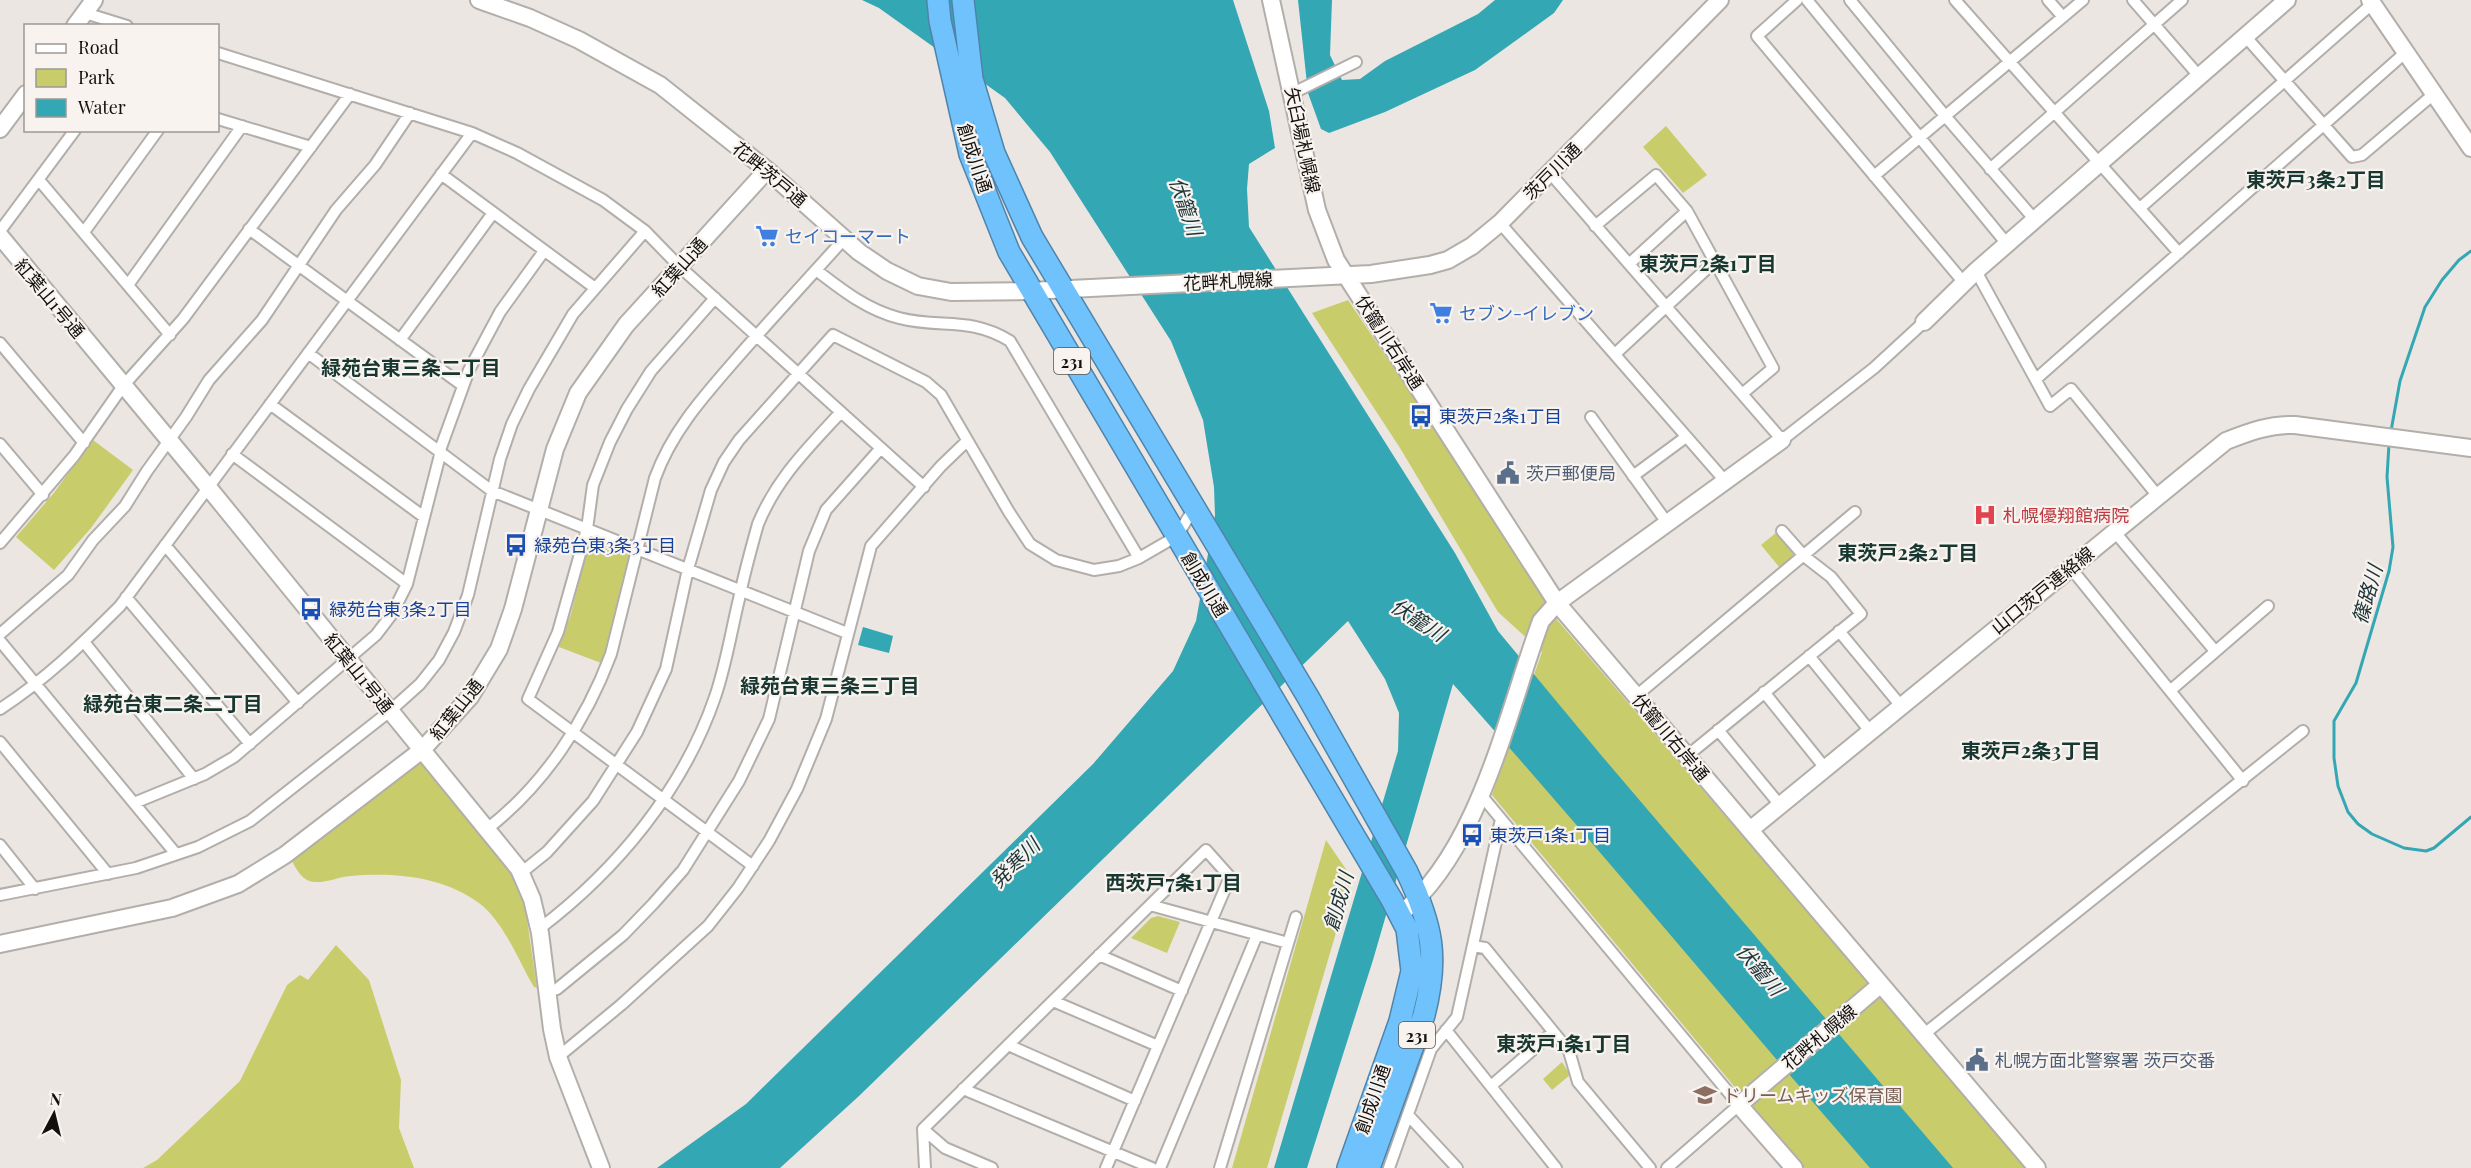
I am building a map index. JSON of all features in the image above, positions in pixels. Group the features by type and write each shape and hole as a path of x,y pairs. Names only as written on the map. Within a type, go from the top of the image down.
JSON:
{"highway":[{"name":"創成川通","path":"938,0 940,21 970,154 1009,252 1354,835 1407,929 1412,971 1400,1021 1348,1168"},
{"name":"創成川通","path":"963,0 972,79 994,153 1032,237 1308,698 1407,872 1427,922 1434,962 1431,990 1369,1168"}],"street":[{"name":"花畔茨戸通","path":"479,0 530,18 579,40 660,85 768,170 859,252 887,271 918,286 951,292 1109,287"},
{"name":"矢臼場札幌線","path":"1271,0 1298,91 1317,210 1333,251 1347,276"},
{"name":"茨戸川通","path":"1347,276 1406,269 1448,260 1472,246 1500,223 1720,0"},
{"path":"1797,0 1757,36 1965,284"},
{"path":"1807,0 2007,244"},
{"path":"1850,0 1946,117 2035,220"},
{"path":"1955,0 2179,253"},
{"path":"2048,0 2063,17"},
{"path":"1874,176 2083,0"},
{"path":"2133,0 2199,76"},
{"path":"1990,169 2182,0"},
{"path":"1396,907 1419,899 1474,812 1490,772 1541,621 1557,603 1726,482 1874,368 1965,284 1976,271 2287,0"},
{"path":"2140,208 2372,2 2471,148"},
{"path":"85,13 121,24"},
{"path":"2245,36 2352,158 2362,155 2435,93"},
{"path":"2036,379 2406,51"},
{"path":"219,53 472,133 561,175 603,200 645,231 680,266 924,487"},
{"path":"1298,91 1356,62"},
{"path":"0,543 43,495 84,443 123,386 170,335 350,94"},
{"path":"0,129 24,97"},
{"path":"0,634 68,575 93,540 125,506 209,380 257,326 336,210 375,165 410,113"},
{"path":"219,119 311,147"},
{"path":"128,285 242,126"},
{"path":"0,231 74,132"},
{"path":"84,232 157,132"},
{"path":"0,709 36,683 84,642 126,597 472,133"},
{"name":"紅葉山通","path":"0,944 172,908 238,884 285,855 422,750 471,697 499,649 513,609 555,450 578,393 626,325 768,170"},
{"path":"1550,173 1782,440"},
{"path":"441,174 596,288"},
{"path":"1595,225 1656,175 1687,210 1773,368 1742,394"},
{"path":"39,180 170,335"},
{"path":"1629,264 1687,210"},
{"path":"400,340 493,213"},
{"path":"1500,223 1726,482"},
{"path":"249,229 462,385"},
{"path":"0,895 108,874 176,854 198,847 250,821 390,711 420,684 439,660 454,632 468,595 506,441 529,389 573,314 645,231"},
{"name":"紅葉山1号通","path":"0,236 208,487 487,829 520,873 532,898 539,929 558,1057 601,1168"},
{"path":"487,829 507,814 527,793 573,732 602,680 611,654 636,549 664,454 682,423 756,335 844,239"},
{"path":"134,803 194,779 234,757 348,661 376,635 392,614 407,584 440,451 462,385 500,312 544,251"},
{"path":"1615,354 1714,261"},
{"path":"816,270 855,299 886,314 921,322 982,327 1010,341 1139,558"},
{"path":"1976,271 2050,406 2071,389 2157,495"},
{"name":"花畔札幌線","path":"1109,287 1347,276"},
{"name":"伏籠川右岸通","path":"1347,276 1557,603 2037,1168"},
{"path":"715,298 651,371 610,442 593,485 587,529 558,632 528,699 753,866"},
{"path":"520,873 547,852 593,801 637,732 666,669 688,569 711,490 724,462 739,440 833,335 926,382 940,395 1030,544 1056,560 1094,570 1119,566 1139,558 1177,536 1195,510"},
{"path":"0,343 84,443"},
{"path":"308,353 492,491 847,633"},
{"path":"270,404 424,517"},
{"path":"539,929 575,901 640,832 690,755 715,697 758,524 770,497 793,464 841,412"},
{"path":"1591,417 1668,524"},
{"name":"山口茨戸連絡線","path":"1750,830 2157,495 2226,441 2256,429 2288,424 2471,448"},
{"path":"1633,476 1686,437"},
{"path":"558,1057 621,1005 708,926 738,888 770,841 797,789 822,729 871,546 941,466 967,441"},
{"path":"0,444 43,495"},
{"path":"547,992 557,989 623,935 683,870 708,833 739,781 769,719 809,551 826,510 881,448"},
{"path":"232,454 407,584"},
{"path":"1636,696 1855,512"},
{"path":"1687,756 1861,614 1831,577 1804,556 1782,531"},
{"path":"2114,531 2215,651"},
{"path":"165,545 298,703"},
{"path":"2070,567 2243,781"},
{"path":"126,597 250,744"},
{"path":"2170,690 2268,606"},
{"path":"1839,631 1901,706"},
{"path":"0,641 176,854"},
{"path":"84,642 194,779"},
{"path":"1809,656 1870,731"},
{"path":"1764,693 1825,768"},
{"path":"1718,730 1780,805"},
{"path":"1923,1035 2303,731"},
{"path":"0,742 108,874"},
{"path":"1481,795 1794,1168"},
{"path":"1389,1168 1431,1049 1457,1017 1501,819"},
{"path":"0,845 35,889"},
{"path":"925,1168 923,1129 1206,850 1230,877 1106,1168"},
{"path":"1150,905 1288,944"},
{"path":"1220,1168 1296,917"},
{"path":"1160,1168 1257,935"},
{"path":"1473,946 1485,948 1569,1052 1578,1082 1650,1168"},
{"path":"1099,956 1182,992"},
{"name":"花畔札幌線","path":"1739,1105 1880,985"},
{"path":"1053,1001 1158,1046"},
{"path":"1446,1030 1556,1168"},
{"path":"1491,1086 1553,1032"},
{"path":"1008,1045 1135,1101"},
{"path":"963,1089 1152,1168"},
{"path":"1667,1168 1739,1105"},
{"path":"1408,1115 1457,1168"},
{"path":"923,1129 945,1148 992,1168"}],"green space":[{"path":"1666,126 1707,175 1683,193 1643,147"},
{"path":"1348,300 1443,441 1558,621 2027,1168 1802,1168 1492,795 1542,652 1498,612 1400,448 1312,313"},
{"path":"93,440 133,470 91,528 54,570 16,537 53,494"},
{"path":"1777,532 1793,553 1793,557 1780,568 1761,545"},
{"path":"596,539 627,551 630,557 608,645 601,663 559,647 571,614 589,541"},
{"path":"420,760 508,869 519,890 526,913 537,988 534,987 496,920 479,903 465,894 434,882 400,876 350,876 314,882 303,877 292,861"},
{"path":"1326,840 1352,878 1267,1168 1232,1168"},
{"path":"1158,916 1180,922 1167,953 1131,938 1151,918"},
{"path":"336,945 369,980 401,1080 399,1128 414,1168 143,1168 157,1160 240,1081 287,985 300,975 308,980"},
{"path":"1562,1062 1570,1075 1552,1090 1543,1079"}],"water":[{"path":"862,0 1233,0 1269,111 1275,148 1249,164 1247,189 1249,227 1455,553 1498,631 1953,1168 1870,1168 1453,684 1373,960 1307,1168 1274,1168 1398,751 1399,713 1385,679 1348,621 859,1096 780,1168 657,1168 746,1104 1093,764 1173,671 1196,621 1215,515 1214,487 1203,420 1171,341 1050,152 1005,98 879,8"},
{"path":"1298,0 1332,0 1330,55 1342,80 1360,79 1385,61 1478,14 1495,0 1563,0 1554,13 1475,70 1385,112 1329,133 1321,129 1308,93"},
{"path":"863,627 893,636 889,653 858,645"}],"waterway":[{"name":"篠路川","path":"2391,431 2400,381 2425,307 2442,280 2459,260 2471,251"},
{"name":"篠路川","path":"2389,444 2387,477 2393,547 2389,571 2356,683 2334,721 2334,758 2338,786 2348,812 2358,824 2372,834 2404,848 2426,851 2434,848 2471,817"}],"place":[{"name":"セイコーマート","path":"767,236"},
{"name":"セブン-イレブン","path":"1441,313"},
{"name":"東茨戸2条1丁目","path":"1421,416"},
{"name":"茨戸郵便局","path":"1508,473"},
{"name":"札幌優翔館病院","path":"1985,515"},
{"name":"緑苑台東3条3丁目","path":"516,545"},
{"name":"緑苑台東3条2丁目","path":"311,609"},
{"name":"東茨戸1条1丁目","path":"1472,835"},
{"name":"札幌方面北警察署 茨戸交番","path":"1977,1060"},
{"name":"ドリームキッズ保育園","path":"1705,1095"}],"district":[{"name":"東茨戸3条2丁目","path":"2316,178"},
{"name":"東茨戸2条1丁目","path":"1708,262"},
{"name":"緑苑台東三条二丁目","path":"411,366"},
{"name":"東茨戸2条2丁目","path":"1908,551"},
{"name":"緑苑台東三条三丁目","path":"830,684"},
{"name":"緑苑台東二条二丁目","path":"173,702"},
{"name":"東茨戸2条3丁目","path":"2031,749"},
{"name":"西茨戸7条1丁目","path":"1174,881"},
{"name":"東茨戸1条1丁目","path":"1564,1042"}],"water label":[{"name":"伏籠川","path":"1187,206"},
{"name":"伏籠川","path":"1419,619"},
{"name":"発寒川","path":"1014,862"},
{"name":"創成川","path":"1337,901"},
{"name":"伏籠川","path":"1761,969"}]}
